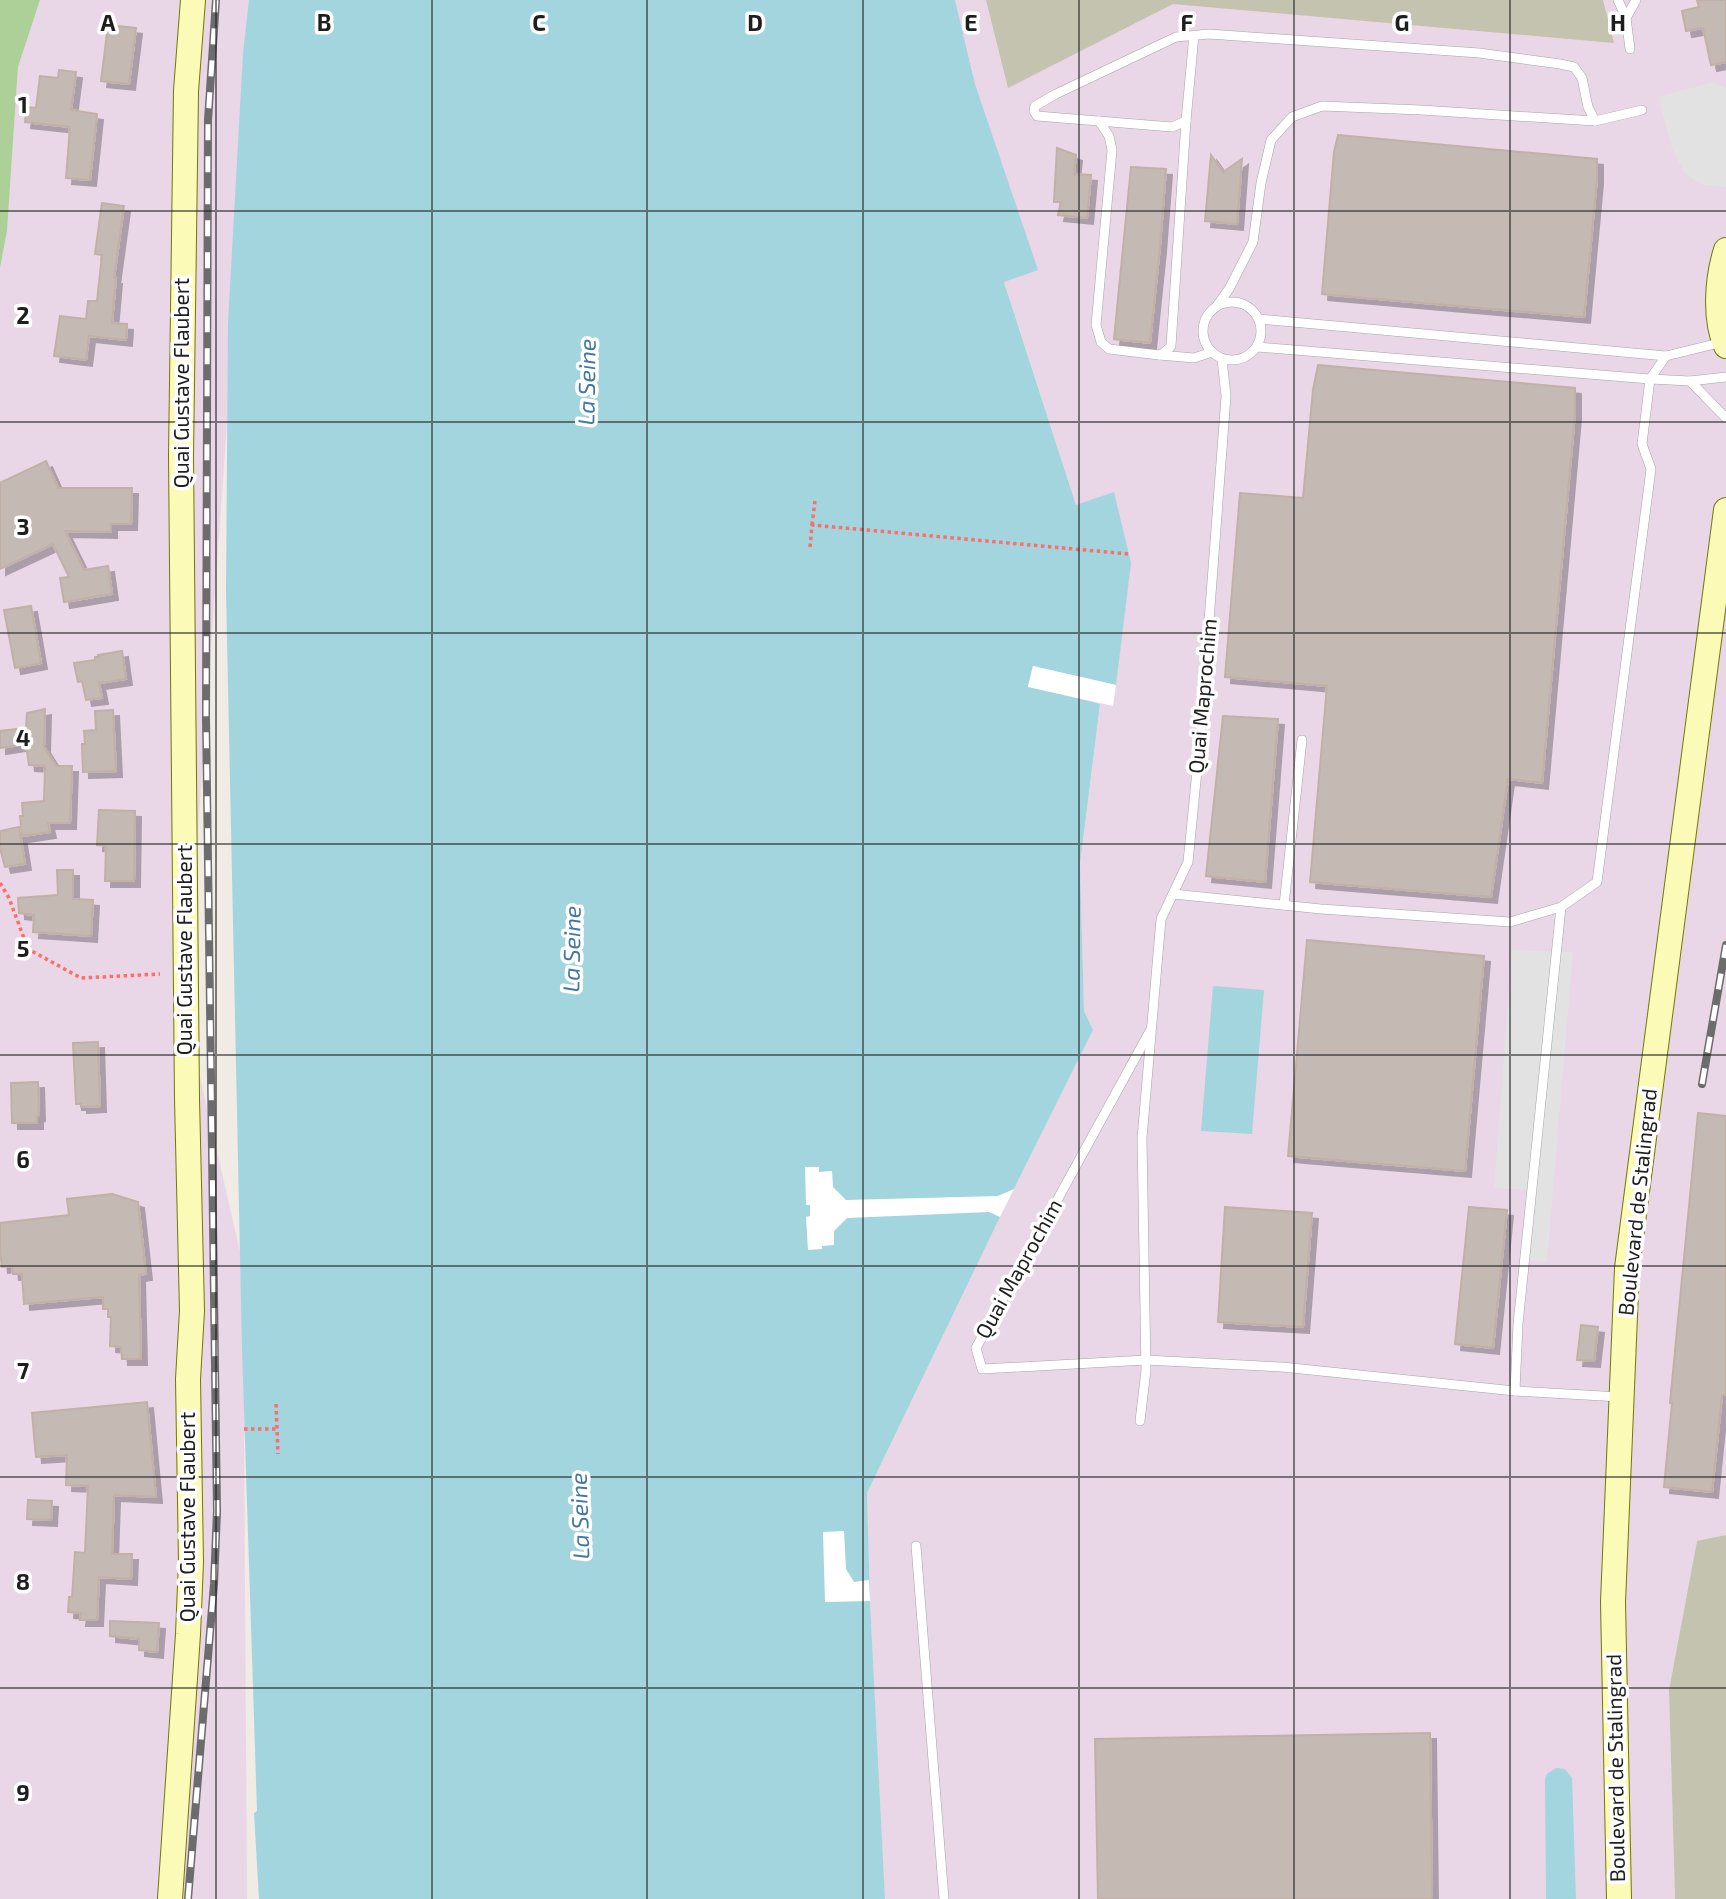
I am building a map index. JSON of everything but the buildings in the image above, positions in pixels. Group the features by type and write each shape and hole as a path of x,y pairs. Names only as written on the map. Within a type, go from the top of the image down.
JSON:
{"main road":[{"name":"Quai Gustave Flaubert","path":"170,1899 191,1562 188,1379 192,1311 186,1071 181,456 186,91 193,0"},
{"path":"1725,344 1718,282 1726,250"},
{"name":"Boulevard de Stalingrad","path":"1619,1899 1613,1602 1627,1268 1726,510"}],"lane":[{"path":"1618,0 1626,18"},
{"path":"1625,0 1630,49"},
{"path":"1626,18 1636,0"},
{"path":"1186,121 1172,127 1037,116 1034,111 1035,106 1056,94 1176,37 1209,34 1479,53 1574,67 1582,78 1588,107 1595,121"},
{"path":"1159,355 1171,345 1194,35"},
{"path":"1216,307 1228,302 1238,302 1254,311 1262,328 1261,338 1251,354 1232,361 1222,359 1212,352 1203,337 1203,327 1206,318 1229,289 1253,242 1261,183 1271,140 1292,117 1322,106 1595,121 1642,110"},
{"path":"1099,121 1109,136 1112,150 1096,325 1101,342 1109,349 1159,355 1194,358 1212,352"},
{"path":"1259,319 1666,356 1725,344"},
{"path":"1257,347 1650,379 1690,381 1726,377"},
{"path":"1173,894 1510,922 1561,907 1597,882 1651,469 1642,444 1650,379 1666,356"},
{"name":"Quai Maprochim","path":"1140,1421 1146,1360 1142,1138 1161,919 1188,862 1226,396 1222,359"},
{"path":"1690,381 1726,418"},
{"path":"1284,905 1302,740"},
{"path":"1515,1391 1518,1324 1561,907"},
{"name":"Quai Maprochim","path":"1152,1027 976,1348 982,1368 1146,1360 1282,1367 1515,1391 1621,1397"},
{"path":"916,1546 944,1899"}],"path":[{"path":"810,547 815,501"},
{"path":"813,525 1129,554"},
{"path":"0,883 9,898 28,950 81,978 160,974"},
{"path":"276,1404 278,1454"},
{"path":"244,1429 277,1429"}],"shaded area":[{"path":"40,0 271,0 251,88 185,1011 246,1278 244,1429 247,1899 0,1899 0,268 7,231 18,67"},
{"path":"955,0 1726,0 1726,1535 1697,1542 1669,1690 1675,1899 885,1899 867,1493 1093,1030 1084,1011 1080,864 1100,704 1028,687 1076,505 1004,281 1037,270 975,84"},
{"path":"986,0 1603,0 1614,43 1173,4 1008,88"},
{"path":"1713,82 1726,88 1726,187 1703,185 1685,174 1672,149 1658,97"},
{"path":"1512,950 1573,952 1547,1262 1525,1261 1532,1190 1494,1188"},
{"path":"1726,1535 1726,1899 1675,1899 1669,1690 1697,1541"}],"green space":[{"path":"0,0 40,0 18,67 7,231 0,268"}],"water":[{"name":"La Seine","path":"249,0 955,0 975,84 1038,270 1004,282 1076,505 1114,492 1131,563 1116,685 1033,666 1028,686 1100,704 1080,864 1084,1011 1093,1030 867,1493 885,1899 259,1899 254,1813 257,1811 242,1349 226,591 228,323 243,53"},
{"path":"1213,986 1264,990 1252,1134 1201,1131"},
{"path":"1556,1768 1565,1769 1572,1778 1576,1899 1546,1899 1545,1779 1547,1774"}],"pier":[{"path":"1033,666 1116,685 1113,706 1028,687"},
{"path":"805,1167 819,1167 819,1172 832,1171 833,1187 846,1200 998,1196 1014,1189 1000,1217 989,1212 847,1218 834,1231 834,1245 808,1250 806,1217 810,1216 810,1205 806,1205"},
{"path":"844,1531 846,1569 854,1582 869,1580 870,1601 825,1602 823,1532"}],"railway":[{"path":"188,1899 214,1584 217,1511 206,718 208,120 216,0"},
{"path":"1702,1084 1726,945"}]}
